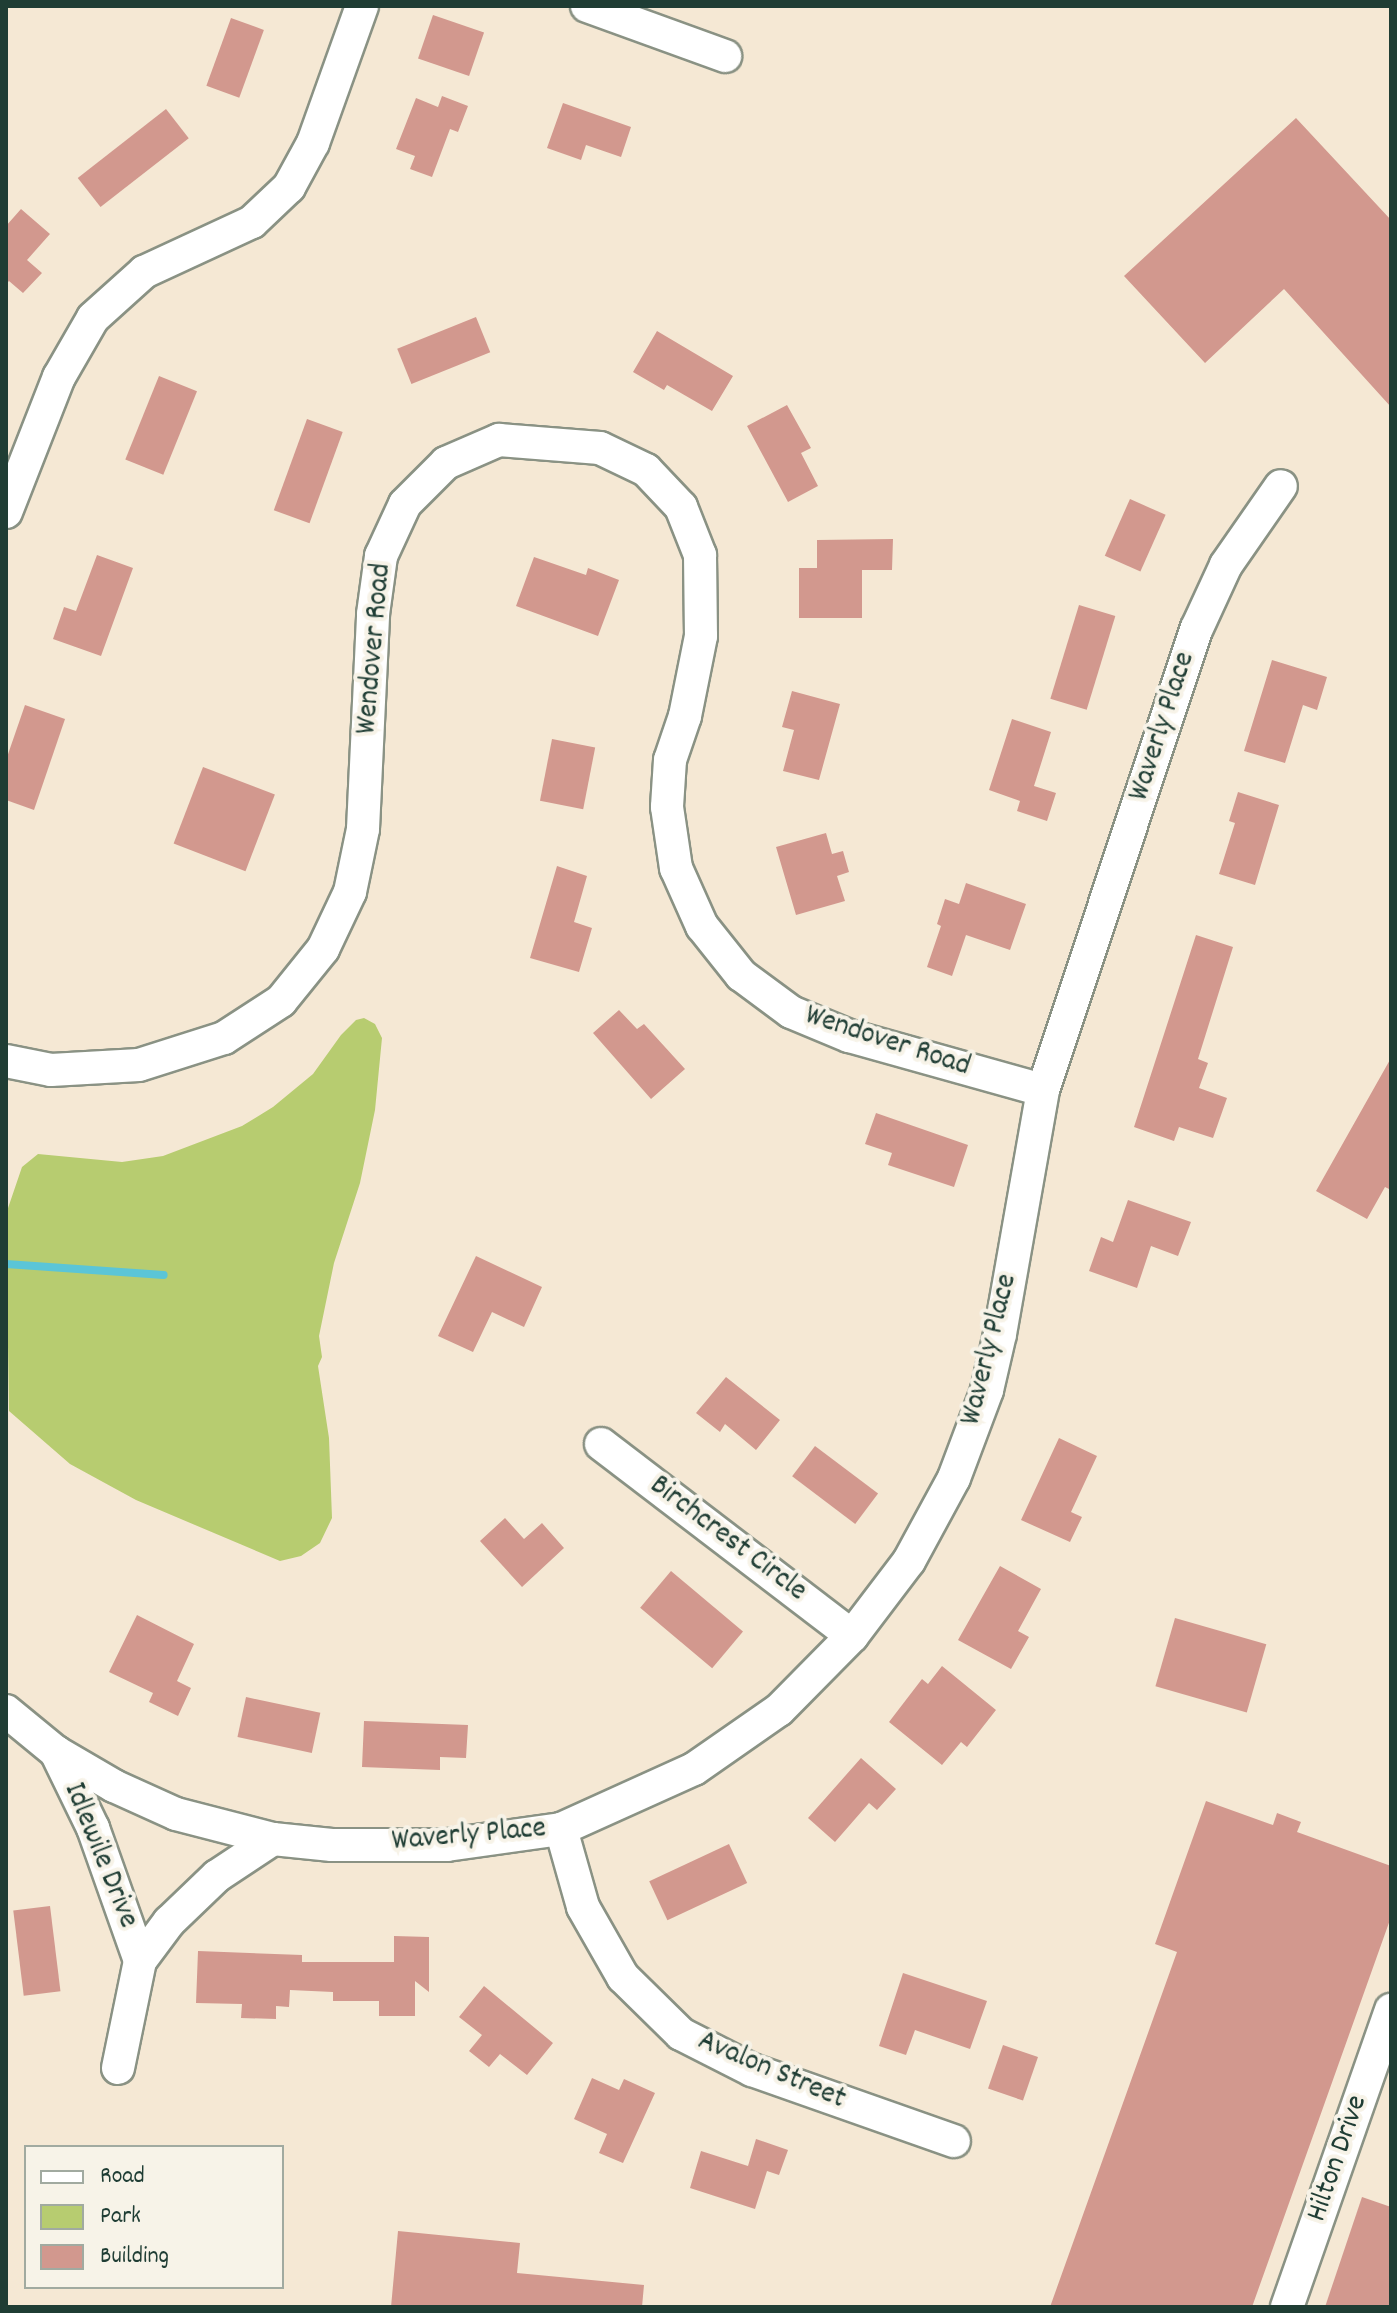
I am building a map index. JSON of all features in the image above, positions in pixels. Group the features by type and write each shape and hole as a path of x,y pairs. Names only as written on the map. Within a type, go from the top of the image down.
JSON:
{"street":[{"path":"6,512 59,377 93,318 144,272 252,222 289,187 313,143 362,6"},
{"path":"587,6 725,56"},
{"name":"Wendover Road","path":"6,1061 51,1070 139,1065 224,1038 281,1001 323,949 350,892 363,829 373,614 381,556 405,504 446,463 499,440 600,448 646,470 681,507 700,555 701,636 685,716 670,760 667,807 676,868 702,926 741,975 791,1012 849,1036 1043,1090"},
{"name":"Waverly Place","path":"6,1711 56,1752 114,1786 176,1814 273,1839 332,1845 447,1845 561,1829 694,1769 779,1710 852,1636 909,1561 954,1478 987,1390 1043,1090 1197,628 1226,565 1281,486"},
{"name":"Birchcrest Circle","path":"601,1444 852,1636"},
{"name":"Idlewile Drive","path":"56,1752 93,1828 140,1961"},
{"name":"Avalon Street","path":"561,1829 589,1919 623,1977 681,2034 752,2070 954,2141"},
{"name":"Idlewile Drive","path":"118,2068 140,1961 169,1922 217,1876 273,1839"},
{"name":"Hilton Drive","path":"1287,2307 1391,2010"}],"green space":[{"path":"364,1018 375,1024 382,1038 375,1110 360,1183 334,1263 319,1336 322,1357 318,1366 329,1438 332,1518 320,1543 301,1556 280,1561 136,1500 70,1464 9,1411 6,1214 22,1167 38,1154 122,1162 163,1156 242,1126 273,1107 313,1074 341,1035 356,1020"}],"building":[{"path":"433,15 484,33 469,76 418,58"},
{"path":"231,18 264,30 239,98 206,86"},
{"path":"442,96 468,106 458,132 450,129 432,177 410,169 415,156 396,149 416,98 438,107"},
{"path":"563,103 631,127 621,157 586,145 581,160 547,148"},
{"path":"166,109 189,138 101,207 78,178"},
{"path":"1296,118 1391,220 1391,407 1284,289 1205,363 1124,276"},
{"path":"21,209 50,234 27,260 42,273 23,293 9,281 6,284 6,226"},
{"path":"476,317 490,352 411,384 397,349"},
{"path":"657,331 733,376 712,411 667,385 664,390 633,372"},
{"path":"159,376 197,391 163,475 125,459"},
{"path":"787,405 811,448 801,453 818,486 788,502 747,426"},
{"path":"307,419 343,432 310,523 274,510"},
{"path":"1130,499 1166,515 1140,572 1105,556"},
{"path":"893,539 892,570 862,570 862,618 799,618 799,568 817,568 817,540"},
{"path":"97,555 133,568 101,656 53,639 64,607 76,611"},
{"path":"534,557 586,575 588,568 619,580 598,636 516,606"},
{"path":"1079,605 1115,616 1087,710 1050,699"},
{"path":"1272,660 1327,677 1317,710 1303,705 1285,763 1244,751"},
{"path":"792,691 840,704 819,780 783,771 794,730 782,727"},
{"path":"25,705 65,719 34,810 6,800 6,760"},
{"path":"1012,719 1051,732 1034,786 1056,793 1047,821 1017,811 1020,801 989,790"},
{"path":"552,739 595,747 583,809 540,801"},
{"path":"203,767 275,795 245,871 174,844"},
{"path":"1238,792 1279,805 1255,885 1219,874 1235,823 1229,821"},
{"path":"826,833 832,854 843,851 849,872 837,876 845,901 796,915 776,847"},
{"path":"557,866 587,876 574,922 592,928 579,972 530,958"},
{"path":"966,883 1026,904 1010,950 966,935 952,976 927,967 941,926 937,924 945,899 959,904"},
{"path":"1196,935 1233,947 1198,1059 1208,1063 1199,1088 1227,1098 1213,1138 1179,1127 1174,1141 1134,1127"},
{"path":"619,1010 637,1029 644,1024 685,1069 651,1099 593,1033"},
{"path":"1391,1058 1391,1190 1385,1187 1367,1219 1316,1191"},
{"path":"876,1113 968,1145 954,1187 888,1165 892,1153 865,1144"},
{"path":"1128,1200 1191,1222 1178,1256 1151,1246 1137,1288 1089,1271 1101,1237 1113,1242"},
{"path":"476,1256 542,1287 524,1327 492,1312 473,1352 438,1336"},
{"path":"726,1377 780,1420 756,1450 725,1424 720,1432 696,1413"},
{"path":"1059,1438 1097,1456 1071,1512 1082,1517 1070,1542 1021,1520"},
{"path":"815,1446 878,1494 855,1524 792,1476"},
{"path":"505,1518 524,1539 542,1523 564,1548 522,1587 480,1541"},
{"path":"1000,1566 1041,1589 1018,1631 1029,1637 1011,1669 958,1640"},
{"path":"671,1571 743,1631 712,1668 640,1608"},
{"path":"137,1615 194,1644 177,1681 191,1688 178,1716 149,1702 153,1693 109,1672"},
{"path":"1175,1618 1266,1644 1247,1712 1155,1686"},
{"path":"942,1666 996,1710 967,1747 961,1742 942,1765 889,1722 922,1679 928,1684"},
{"path":"246,1697 320,1713 312,1753 237,1737"},
{"path":"364,1721 468,1725 466,1758 440,1757 440,1770 362,1767"},
{"path":"861,1758 896,1789 877,1810 869,1803 835,1842 808,1818"},
{"path":"1206,1801 1273,1825 1277,1813 1301,1822 1297,1832 1391,1866 1391,1917 1252,2307 1050,2307 1177,1952 1155,1944"},
{"path":"729,1844 747,1883 667,1920 649,1881"},
{"path":"50,1906 60,1991 24,1996 13,1911"},
{"path":"394,1936 429,1937 429,1992 415,1981 415,2016 379,2016 379,2001 333,2001 333,1992 290,1990 289,2007 276,2006 276,2019 241,2018 242,2004 196,2003 198,1951 302,1955 302,1962 394,1962"},
{"path":"903,1973 987,2001 970,2049 915,2030 906,2055 879,2046"},
{"path":"484,1986 553,2043 527,2075 500,2054 489,2067 469,2051 482,2035 459,2017"},
{"path":"1003,2045 1038,2057 1023,2101 988,2088"},
{"path":"592,2078 619,2090 624,2079 655,2093 623,2163 599,2153 607,2134 574,2119"},
{"path":"756,2139 788,2150 779,2175 767,2171 755,2209 690,2188 701,2151 748,2166"},
{"path":"1362,2197 1391,2207 1391,2307 1325,2307"},
{"path":"398,2231 520,2243 517,2273 644,2285 642,2307 391,2307"}],"waterway":[{"path":"6,1264 164,1275"}]}
